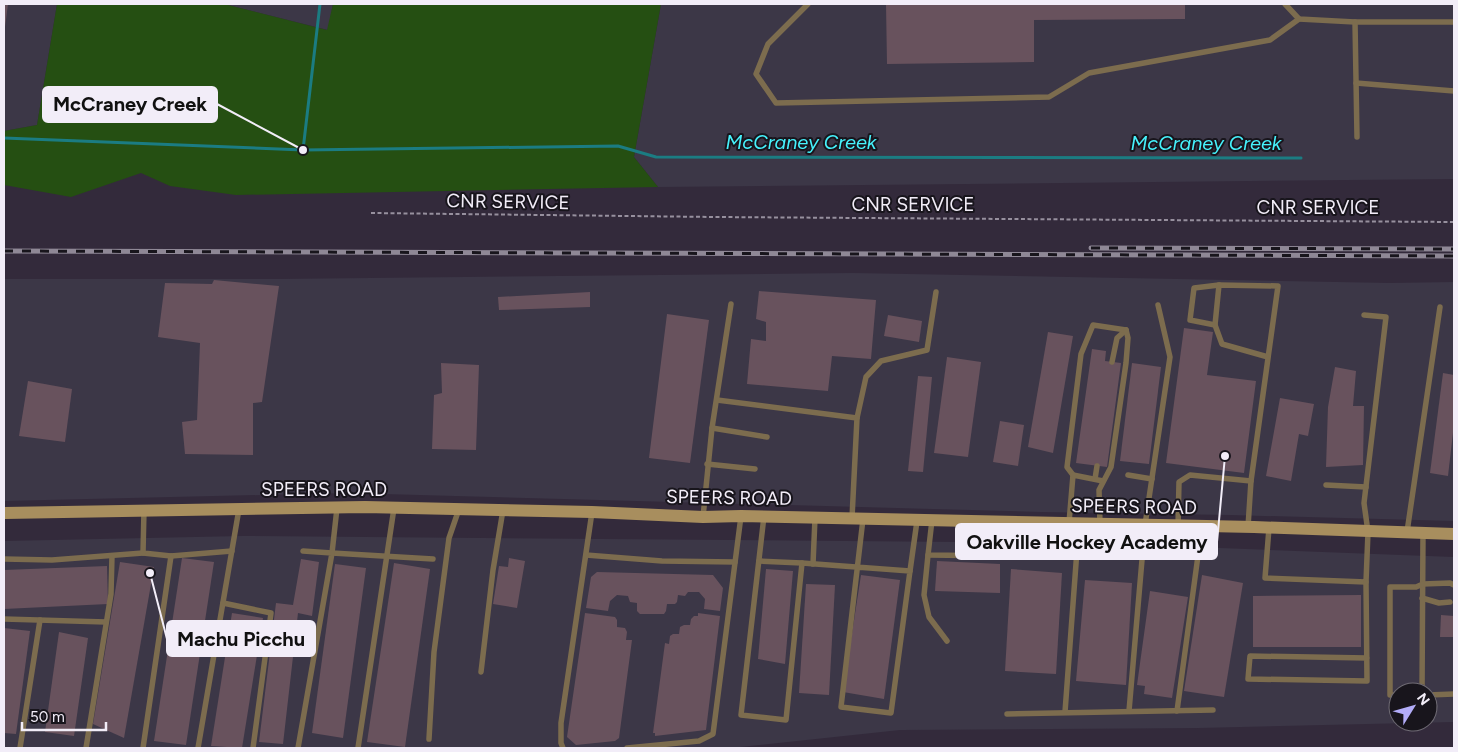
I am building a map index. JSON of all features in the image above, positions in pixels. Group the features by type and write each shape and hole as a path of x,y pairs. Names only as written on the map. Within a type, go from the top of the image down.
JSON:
{"main road":[{"name":"SPEERS ROAD","path":"4,513 394,508 592,512 703,517 764,516 1202,526 1454,534"}],"lane":[{"path":"808,4 768,44 756,74 776,103 1049,97 1089,73 1270,40 1299,19 1356,22 1454,22"},
{"path":"1285,4 1299,19"},
{"path":"1356,22 1357,137"},
{"path":"1356,83 1454,91"},
{"path":"1219,285 1215,325 1222,344 1268,357"},
{"path":"1215,325 1190,320 1194,288 1219,285 1278,286 1251,481 1248,528"},
{"path":"917,520 891,713 841,707 858,566 857,418 866,377 881,361 927,350 936,292"},
{"path":"703,517 707,464 731,304"},
{"path":"1129,711 1146,525 1170,357 1158,305"},
{"path":"1407,532 1440,307"},
{"path":"1364,314 1386,317 1364,503 1368,532 1366,582 1367,658 1367,681 1248,679 1250,656 1367,658"},
{"path":"1065,712 1074,523 1073,475 1067,467 1082,354 1093,325 1126,330"},
{"path":"1112,362 1117,338 1126,330"},
{"path":"1100,524 1099,490 1111,468 1126,363 1128,338 1126,330"},
{"path":"717,400 857,418"},
{"path":"712,428 768,437"},
{"path":"707,464 755,469"},
{"path":"1095,479 1097,466"},
{"path":"1073,475 1103,481"},
{"path":"1128,475 1152,479"},
{"path":"1178,526 1179,482 1190,475 1251,481"},
{"path":"1326,485 1366,488"},
{"path":"298,748 332,553 337,508"},
{"path":"358,748 394,508"},
{"path":"198,748 239,509"},
{"path":"428,739 434,652 449,538 459,509"},
{"path":"143,554 144,510"},
{"path":"481,672 493,570 503,510"},
{"path":"562,748 560,743 561,723 592,512"},
{"path":"627,748 699,742 713,734 741,516"},
{"path":"764,516 741,715 786,720 802,563"},
{"path":"813,564 816,517"},
{"path":"932,520 924,595 929,617 947,641"},
{"path":"1177,711 1202,526"},
{"path":"1269,528 1266,578 1366,582"},
{"path":"1422,682 1423,533"},
{"path":"4,559 52,560 143,554 171,556 232,551"},
{"path":"303,551 433,559"},
{"path":"586,555 662,561 735,562"},
{"path":"928,555 1006,556"},
{"path":"86,748 111,594 112,556"},
{"path":"143,748 171,556"},
{"path":"759,561 858,566 910,571"},
{"path":"1390,682 1390,588 1416,587 1423,584 1450,583 1454,585"},
{"path":"1422,598 1439,603 1450,602"},
{"path":"223,603 271,613 253,748"},
{"path":"4,619 106,622"},
{"path":"20,748 40,620"},
{"path":"1438,695 1454,694"},
{"path":"1007,714 1213,710"}],"path":[{"name":"CNR SERVICE","path":"371,213 724,218 1454,222"}],"shaded area":[{"path":"4,4 57,4 37,125 4,131"},
{"path":"224,4 333,4 328,30"},
{"path":"661,4 1454,4 1454,179 658,187 634,157"},
{"path":"853,273 1390,283 1454,282 1454,521 347,493 4,501 4,279 278,279"},
{"path":"242,536 1090,543 1454,557 1454,722 1438,722 1438,682 1388,682 1388,724 1199,728 900,730 731,748 4,748 4,541"}],"green space":[{"path":"57,4 224,4 327,30 333,4 661,4 634,157 658,187 236,195 170,186 141,173 71,197 4,185 4,131 37,125"}],"building":[{"path":"4,4 8,4 5,27 4,27"},
{"path":"886,4 1185,4 1185,19 1034,20 1034,62 887,64"},
{"path":"214,280 279,286 262,402 253,403 253,455 185,454 182,422 197,420 200,343 158,337 165,283 212,284"},
{"path":"759,291 876,300 871,359 832,356 828,391 747,384 751,339 766,341 766,322 756,319"},
{"path":"590,292 590,307 499,310 498,297"},
{"path":"667,314 709,320 690,463 649,458"},
{"path":"888,315 922,321 919,342 884,336"},
{"path":"1184,328 1213,332 1207,375 1256,381 1244,473 1166,463"},
{"path":"1048,332 1073,336 1053,453 1028,447"},
{"path":"1092,349 1106,351 1105,361 1121,363 1107,467 1076,463"},
{"path":"947,357 981,362 968,457 934,453"},
{"path":"441,363 479,365 476,450 432,449 434,395 442,393"},
{"path":"1132,363 1161,367 1149,464 1120,461"},
{"path":"1335,367 1356,371 1353,406 1364,406 1363,465 1326,467 1328,407"},
{"path":"1443,373 1454,375 1454,424 1448,476 1430,473"},
{"path":"918,376 932,377 923,472 908,471"},
{"path":"28,381 72,389 65,442 19,436"},
{"path":"1280,398 1314,404 1308,436 1299,434 1291,481 1266,476"},
{"path":"1000,421 1024,425 1018,466 993,462"},
{"path":"182,558 214,562 186,745 154,741"},
{"path":"509,558 525,561 517,608 493,604 499,566 508,567"},
{"path":"301,559 319,562 312,616 298,613 283,744 259,742 276,603 293,605"},
{"path":"937,561 1000,564 1000,593 935,591"},
{"path":"120,562 154,567 124,738 93,724"},
{"path":"394,563 430,569 405,747 367,742"},
{"path":"335,564 366,568 343,738 312,733"},
{"path":"107,566 108,604 4,609 4,570"},
{"path":"766,569 793,571 785,664 758,659"},
{"path":"1011,569 1062,573 1056,674 1005,671"},
{"path":"597,572 713,575 723,588 720,611 704,609 705,599 699,592 688,592 685,596 678,595 675,604 667,604 664,614 640,614 637,611 637,603 630,602 628,596 617,595 610,601 608,611 586,608 591,577"},
{"path":"861,575 900,580 884,699 843,692"},
{"path":"1202,575 1243,583 1224,697 1184,691"},
{"path":"1085,580 1132,583 1126,685 1076,681"},
{"path":"806,584 835,585 829,695 799,693"},
{"path":"1150,591 1188,597 1172,698 1144,694 1145,686 1137,685"},
{"path":"1361,595 1361,647 1253,647 1253,596"},
{"path":"232,613 263,618 242,748 211,746"},
{"path":"585,613 615,617 617,627 625,628 627,632 626,640 632,640 619,738 615,741 576,745 567,737"},
{"path":"698,613 720,616 706,730 655,736 655,733 653,733 665,643 669,644 670,636 673,634 679,634 680,627 690,625 691,619 694,616 698,616"},
{"path":"1441,615 1454,616 1454,637 1440,637"},
{"path":"4,628 30,631 16,734 4,733"},
{"path":"59,632 88,638 74,736 45,732"}],"waterway":[{"name":"McCraney Creek","path":"4,138 303,150 320,4"},
{"name":"McCraney Creek","path":"303,150 618,146 656,157 1301,158"}],"railway":[{"path":"1091,248 1454,249"},
{"path":"4,251 1454,256"}],"place":[{"name":"McCraney Creek","path":"303,150"},
{"name":"Oakville Hockey Academy","path":"1225,456"},
{"name":"Machu Picchu","path":"150,573"}]}
